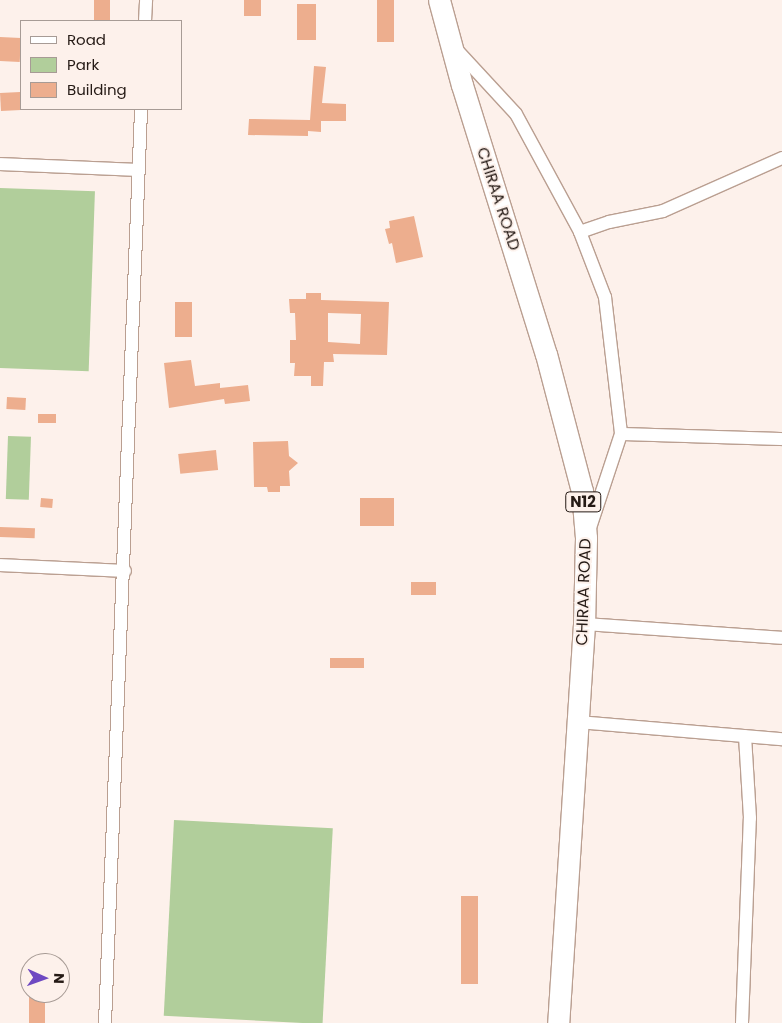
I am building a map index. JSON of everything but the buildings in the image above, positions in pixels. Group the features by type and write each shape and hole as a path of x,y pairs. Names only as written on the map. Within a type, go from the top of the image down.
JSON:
{"highway":[{"name":"CHIRAA ROAD","path":"440,0 454,47 462,85 549,364 582,491 586,538 584,624 558,1023"}],"street":[{"path":"145,20 146,0"},
{"path":"454,47 516,114 580,232 605,297 621,434 586,538"},
{"path":"105,1023 125,571 142,110"},
{"path":"580,232 609,222 663,211 782,158"},
{"path":"0,164 139,170"},
{"path":"621,434 782,439"},
{"path":"0,565 125,571"},
{"path":"584,624 782,638"},
{"path":"578,722 782,739"},
{"path":"742,1023 750,818 745,736"}],"green space":[{"path":"0,188 95,191 89,371 0,368"},
{"path":"8,436 31,437 29,500 6,499"},
{"path":"174,820 333,828 323,1023 164,1016"}]}
